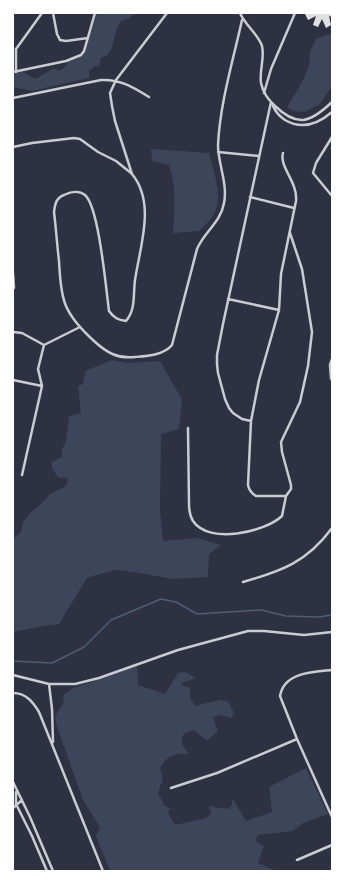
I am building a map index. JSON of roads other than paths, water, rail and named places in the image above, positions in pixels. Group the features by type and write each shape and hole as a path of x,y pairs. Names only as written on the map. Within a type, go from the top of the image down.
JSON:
{"street":[{"path":"42,13 16,50 15,72 79,57 84,51 95,13"},
{"path":"53,13 57,34 60,40 66,41 88,38"},
{"path":"167,13 116,80 110,93 115,121 132,174 142,192 144,212 144,226 135,283 134,304 126,321 119,320 112,316 109,311 98,232 94,214 88,199 82,193 70,193 59,198 55,204 54,212 63,296 69,313 80,327 107,352 120,358 142,357 166,351 172,345 197,249 202,238 220,217 224,203 224,187 218,152 221,118 227,84 242,20"},
{"path":"240,13 242,20 261,44 260,79 264,93 272,103 285,115 299,121 312,117 332,102"},
{"path":"264,93 273,64 295,13"},
{"path":"13,98 101,80 116,80 133,87 149,97"},
{"path":"272,103 276,113 282,118 292,124 302,126 324,119 332,112"},
{"path":"251,421 237,416 229,408 218,373 218,350 250,197 272,103"},
{"path":"332,137 316,163 314,173 332,196"},
{"path":"13,147 74,138 80,139 98,152 116,161 132,174"},
{"path":"218,152 259,156"},
{"path":"283,153 283,164 296,190 290,233 281,274 279,310 259,380 251,421 249,490 256,496 286,496"},
{"path":"250,197 294,208"},
{"path":"188,428 190,514 193,522 199,528 223,535 230,535 248,531 279,518 283,512 286,496 291,489 280,442 300,402 308,366 312,332 302,269 290,233"},
{"path":"13,273 14,288"},
{"path":"228,299 279,310"},
{"path":"44,344 80,327"},
{"path":"13,332 22,333 44,344"},
{"path":"22,475 42,386 38,369 44,344"},
{"path":"331,379 330,365 332,359"},
{"path":"13,380 42,386"},
{"path":"243,582 284,569 304,558 319,544 332,528"},
{"path":"13,675 49,684 66,685 86,682 178,650 248,631 304,635 332,632"},
{"path":"332,670 296,675 290,679 281,690 280,696 283,707 332,817"},
{"path":"49,684 52,709 53,744"},
{"path":"13,693 29,698 35,705 53,744 103,871"},
{"path":"171,788 217,773 297,739"},
{"path":"13,782 53,871"},
{"path":"16,791 16,804 47,871"},
{"path":"13,808 22,800"},
{"path":"297,860 332,844"}],"waterway":[{"path":"13,661 52,663 84,647 111,620 161,599 176,602 197,614 261,610 286,616 319,617 332,615"}]}
